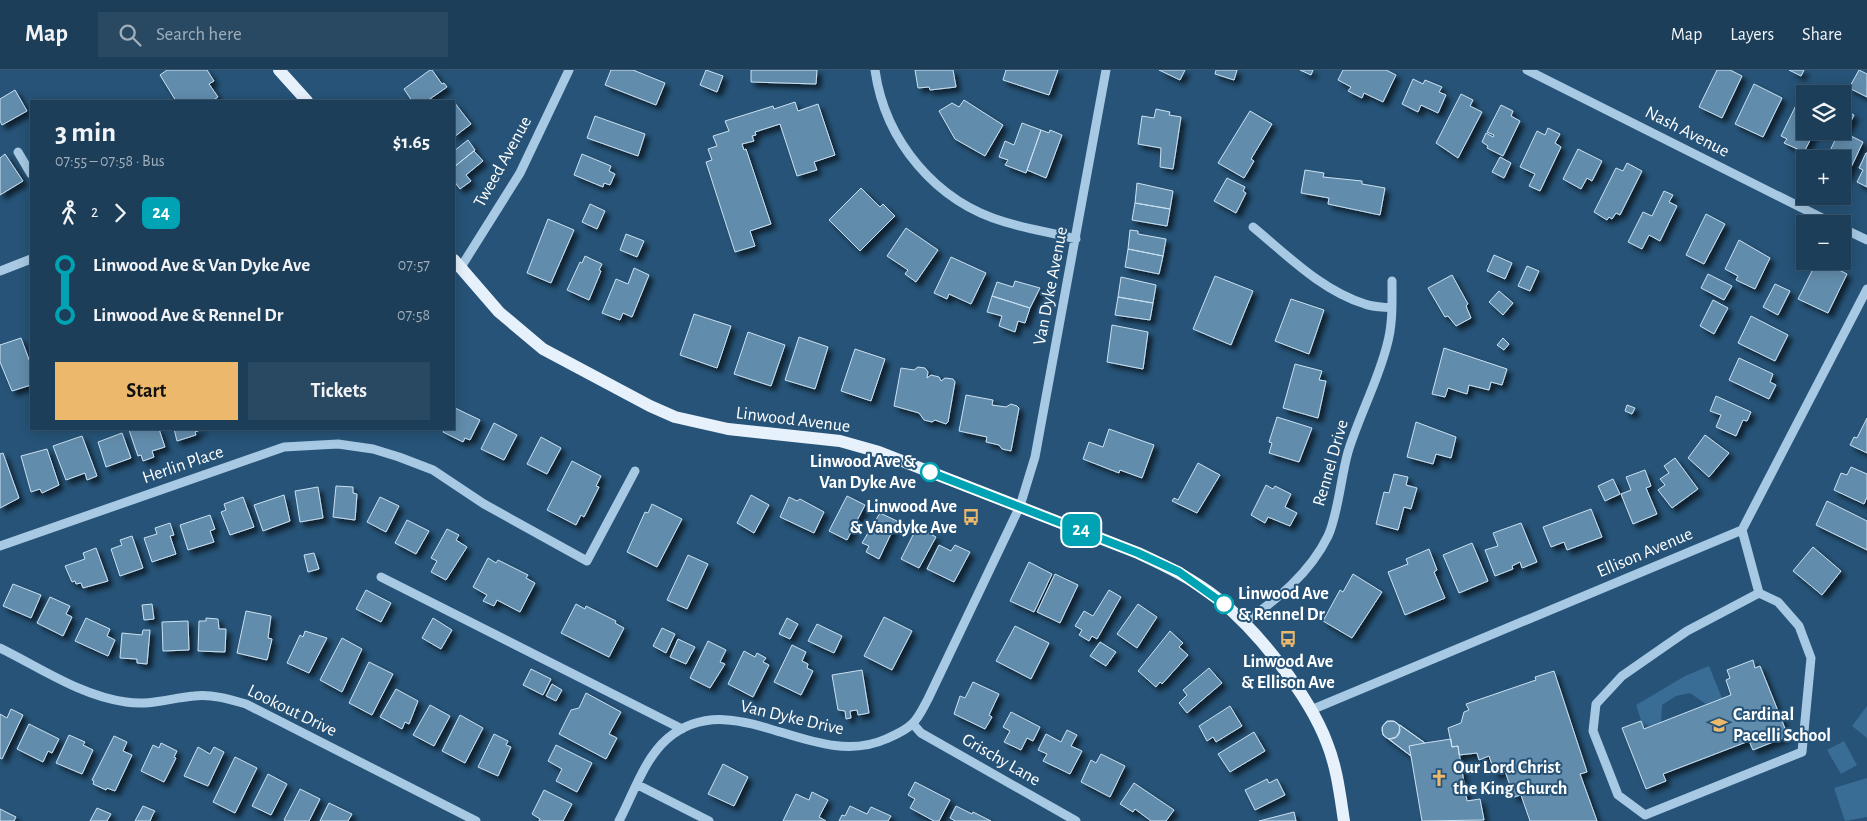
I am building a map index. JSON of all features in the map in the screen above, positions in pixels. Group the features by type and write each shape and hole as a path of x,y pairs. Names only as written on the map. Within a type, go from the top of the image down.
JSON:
{"main road":[{"path":"279,70 306,100"},
{"name":"Linwood Avenue","path":"457,264 499,312 543,349 650,406 675,416 728,430 848,444 879,452 1138,553 1179,572 1217,598 1244,622 1280,665 1311,710 1327,742 1336,773 1344,821"}],"street":[{"name":"Tweed Avenue","path":"457,264 520,172 569,70"},
{"path":"875,70 885,111 911,158 928,178 949,195 980,213 1005,222 1076,238"},
{"name":"Van Dyke Avenue","path":"1020,506 1035,458 1106,70"},
{"name":"Nash Avenue","path":"1527,70 1816,215"},
{"path":"18,152 30,172"},
{"path":"1254,227 1295,262 1332,289 1365,304 1392,308"},
{"path":"1851,232 1867,240"},
{"path":"0,271 30,259"},
{"name":"Rennel Drive","path":"1244,622 1275,601 1296,582 1314,560 1328,536 1348,452 1387,345 1392,308 1392,281"},
{"path":"1758,593 1742,530 1867,289"},
{"name":"Herlin Place","path":"0,546 284,447 338,444 373,449 399,456 433,470 463,488 484,504 587,561 634,471"},
{"path":"914,724 928,699 1020,506"},
{"name":"Ellison Avenue","path":"1311,710 1742,530"},
{"path":"381,577 682,728"},
{"path":"1758,593 1778,602 1799,626 1811,658 1802,752 1645,815 1618,795 1593,731 1596,704 1622,676 1668,644 1687,631 1758,593"},
{"name":"Lookout Drive","path":"0,648 101,698 127,703 153,703 204,696 221,697 246,704 476,821"},
{"name":"Van Dyke Drive","path":"619,821 653,754 666,740 682,728 709,720 738,720 828,746 847,748 882,741 914,724"},
{"name":"Grischy Lane","path":"914,724 920,733 1076,821"},
{"path":"638,785 709,821"}],"shaded area":[{"path":"1709,666 1722,698 1706,704 1690,693 1676,696 1662,705 1661,722 1644,729 1636,705 1685,676"},
{"path":"1867,706 1867,738 1852,726"},
{"path":"1844,741 1857,765 1841,774 1827,750"},
{"path":"1867,778 1867,817 1845,821 1834,788"}],"building":[{"path":"167,70 207,70 214,81 209,84 218,97 214,100 175,100 160,75"},
{"path":"430,70 447,87 428,100 411,100 404,89"},
{"path":"611,70 633,70 665,83 656,105 605,85"},
{"path":"706,70 723,76 717,92 700,85"},
{"path":"751,70 817,70 816,84 751,82"},
{"path":"915,70 953,70 956,87 930,90 929,87 918,88"},
{"path":"1006,70 1058,70 1049,95 1003,80"},
{"path":"1159,70 1185,70 1180,80"},
{"path":"1216,70 1237,70 1234,80 1215,74"},
{"path":"1300,70 1313,70 1311,75"},
{"path":"1343,70 1386,70 1396,75 1383,102 1364,93 1362,98 1348,91 1351,87 1338,80"},
{"path":"1717,70 1730,70 1742,76 1722,118 1699,107"},
{"path":"1789,70 1804,70 1801,76"},
{"path":"1859,70 1867,74 1867,97 1851,89 1851,85"},
{"path":"1413,79 1423,84 1425,80 1442,87 1439,92 1446,95 1438,113 1421,105 1418,112 1402,104"},
{"path":"1754,84 1782,98 1763,137 1735,124"},
{"path":"15,90 27,111 2,125 0,121 0,99"},
{"path":"1461,94 1473,100 1470,106 1482,112 1458,158 1436,143"},
{"path":"964,100 1003,125 985,156 955,139 939,111 952,103 959,107"},
{"path":"795,102 798,111 818,104 835,155 814,162 817,170 797,176 780,124 755,132 756,135 752,136 754,141 742,144 744,150 746,149 771,224 750,231 755,246 735,252 706,162 712,160 708,149 717,146 713,136 729,131 725,121 773,106 774,109"},
{"path":"455,103 471,124 455,136"},
{"path":"1501,105 1513,111 1511,116 1520,121 1503,156 1487,148 1488,146 1482,142 1486,133 1493,137 1494,135 1487,132"},
{"path":"1796,105 1796,140 1810,140 1805,150 1800,150 1784,143 1787,139 1781,136"},
{"path":"1156,109 1170,112 1169,115 1181,117 1173,169 1160,167 1161,148 1138,144 1142,116 1154,118"},
{"path":"1250,111 1272,124 1251,159 1254,161 1244,178 1218,163"},
{"path":"595,116 645,134 638,156 587,138"},
{"path":"1022,123 1041,130 1026,173 1005,165 1008,160 999,157 1005,141 1014,145"},
{"path":"1548,128 1560,134 1555,143 1561,147 1540,191 1529,186 1535,174 1520,167 1537,131 1545,135"},
{"path":"1041,130 1049,133 1050,130 1062,135 1046,178 1027,170"},
{"path":"1851,136 1863,142 1851,167 1851,150 1830,150 1835,140 1851,140"},
{"path":"468,140 475,150 455,166 455,150"},
{"path":"1578,149 1602,161 1592,181 1587,178 1581,189 1563,179"},
{"path":"474,151 483,161 466,175 471,181 460,189 455,182 455,166"},
{"path":"1866,153 1867,187 1857,182 1863,170 1859,168"},
{"path":"5,154 23,181 0,195 0,158"},
{"path":"582,154 611,166 609,171 615,174 610,185 604,183 603,187 574,175"},
{"path":"1500,157 1511,163 1504,178 1492,172"},
{"path":"1627,163 1642,171 1620,215 1616,213 1612,219 1609,217 1607,220 1594,212 1616,168 1623,171"},
{"path":"1305,170 1324,173 1323,177 1362,181 1362,184 1385,188 1380,215 1328,204 1329,198 1301,193"},
{"path":"1227,178 1245,187 1243,191 1246,193 1236,213 1214,201"},
{"path":"1137,183 1173,191 1170,209 1135,203"},
{"path":"861,188 880,207 883,204 895,216 860,251 829,220"},
{"path":"1664,191 1673,195 1669,202 1677,206 1660,241 1649,235 1642,249 1628,242 1643,212 1652,216"},
{"path":"1135,203 1170,209 1167,226 1132,220"},
{"path":"590,204 605,211 597,229 582,222"},
{"path":"1706,214 1725,224 1704,264 1686,255"},
{"path":"548,219 574,230 551,283 527,273"},
{"path":"906,228 938,250 916,282 905,274 908,270 887,256"},
{"path":"1130,230 1138,231 1138,234 1166,239 1163,256 1128,249"},
{"path":"626,234 644,241 637,257 620,250"},
{"path":"1739,240 1770,258 1755,289 1736,280 1738,276 1725,269"},
{"path":"1128,249 1163,256 1159,274 1125,267"},
{"path":"1494,255 1512,263 1505,279 1487,271"},
{"path":"585,256 602,264 589,300 567,290 580,262 582,263"},
{"path":"951,257 986,273 971,304 949,294 947,299 934,293"},
{"path":"1527,266 1539,271 1530,291 1518,286"},
{"path":"634,268 649,275 632,317 623,313 620,320 602,313 616,279 628,284"},
{"path":"1812,270 1839,270 1847,274 1828,313 1798,299"},
{"path":"1708,274 1732,286 1724,300 1701,288"},
{"path":"1452,275 1468,304 1466,306 1471,318 1456,326 1448,316 1445,317 1428,288"},
{"path":"1215,276 1253,291 1231,345 1193,329"},
{"path":"1121,277 1156,285 1153,303 1118,297"},
{"path":"1015,281 1040,288 1030,308 992,296 997,282 1013,287"},
{"path":"1775,284 1790,291 1778,315 1763,307"},
{"path":"1499,291 1513,303 1503,315 1489,302"},
{"path":"992,296 1030,308 1025,323 1018,321 1015,332 999,326 1002,316 987,312"},
{"path":"1118,297 1153,303 1150,320 1115,315"},
{"path":"1291,299 1324,310 1309,354 1275,341"},
{"path":"1713,300 1728,308 1714,334 1700,326"},
{"path":"694,314 731,326 717,368 680,355"},
{"path":"1751,316 1788,335 1775,361 1738,343"},
{"path":"1112,325 1148,332 1143,369 1107,362"},
{"path":"748,332 785,345 771,386 734,374"},
{"path":"799,337 828,347 815,389 785,380"},
{"path":"21,338 30,362 30,385 12,391 0,362 0,345"},
{"path":"1503,338 1509,344 1504,350 1497,345"},
{"path":"1444,348 1507,369 1502,385 1491,382 1489,390 1469,385 1467,394 1448,388 1445,397 1432,394"},
{"path":"855,349 885,359 871,401 841,391"},
{"path":"1739,358 1773,374 1770,382 1776,385 1769,399 1729,380"},
{"path":"1295,364 1322,371 1319,380 1326,381 1318,418 1283,408"},
{"path":"918,367 925,368 928,372 927,378 931,375 939,377 941,381 945,378 953,379 955,382 948,422 946,424 935,420 932,422 924,420 919,413 894,406 901,368 914,370"},
{"path":"966,395 993,400 992,405 1006,407 1011,404 1019,408 1011,451 1002,449 999,445 986,442 987,437 959,431"},
{"path":"1716,396 1751,412 1747,421 1743,420 1736,436 1716,427 1721,415 1710,411"},
{"path":"1627,405 1635,408 1632,414 1625,411"},
{"path":"455,408 480,420 470,440 465,438 463,442 443,432 444,430 455,430"},
{"path":"1277,417 1312,428 1299,462 1269,453 1272,443 1269,442"},
{"path":"1867,418 1867,453 1850,445 1854,437 1857,438"},
{"path":"1416,422 1456,437 1451,458 1436,454 1433,464 1407,457"},
{"path":"494,423 517,435 504,460 481,449"},
{"path":"1109,429 1154,445 1142,478 1120,470 1119,473 1083,459 1089,442 1103,447"},
{"path":"129,430 159,430 165,447 152,451 154,457 143,461 141,455 138,456"},
{"path":"174,430 200,430 195,432 196,435 177,441"},
{"path":"122,433 131,458 106,467 98,442"},
{"path":"1705,435 1729,453 1709,477 1688,458"},
{"path":"82,436 97,476 87,480 85,473 66,480 53,446"},
{"path":"541,437 561,448 547,474 527,464"},
{"path":"47,449 59,485 42,493 40,489 31,492 21,456"},
{"path":"3,453 19,498 0,508 0,454"},
{"path":"1675,458 1698,489 1672,508 1658,490 1665,485 1660,479 1669,473 1664,466"},
{"path":"572,461 601,476 596,486 599,487 584,517 581,515 576,525 547,510"},
{"path":"1198,463 1220,475 1197,513 1172,501 1174,498 1178,500"},
{"path":"1851,467 1867,474 1867,497 1864,504 1834,490 1841,473 1847,475"},
{"path":"1645,470 1651,486 1646,488 1657,514 1633,524 1621,494 1631,490 1626,477"},
{"path":"1394,474 1408,477 1406,485 1417,488 1411,509 1404,507 1398,530 1376,524 1384,492 1389,493"},
{"path":"1613,479 1620,494 1605,501 1598,486"},
{"path":"1266,485 1273,489 1275,486 1291,494 1285,507 1297,513 1290,526 1268,517 1265,523 1251,515"},
{"path":"336,486 353,487 353,493 357,494 355,520 333,517"},
{"path":"318,487 323,518 300,522 295,491"},
{"path":"284,495 290,521 263,531 254,505"},
{"path":"751,495 769,505 754,533 737,523"},
{"path":"847,496 865,505 847,540 829,531"},
{"path":"243,497 254,527 230,535 221,512 226,510 224,504"},
{"path":"380,497 399,506 386,532 367,522"},
{"path":"789,497 797,501 800,499 824,512 814,533 780,517"},
{"path":"1827,501 1867,521 1867,550 1816,525"},
{"path":"652,504 682,519 657,567 627,552 645,512 648,513"},
{"path":"1591,509 1602,537 1567,550 1564,542 1551,547 1543,527"},
{"path":"880,513 897,521 879,559 866,552 869,546 862,543"},
{"path":"210,515 215,529 210,531 214,542 188,550 180,525"},
{"path":"407,520 429,531 416,554 395,543"},
{"path":"170,523 174,535 170,536 176,554 152,562 144,538 157,534 155,528"},
{"path":"1521,523 1537,562 1522,568 1520,562 1512,566 1513,569 1495,576 1485,550 1498,546 1493,533"},
{"path":"917,527 936,537 919,568 901,559"},
{"path":"447,529 459,535 456,540 467,547 446,580 431,572 437,561 431,558"},
{"path":"132,536 143,568 120,576 111,549 122,545 120,540"},
{"path":"1472,543 1488,581 1459,593 1443,555"},
{"path":"939,545 951,551 955,545 970,552 954,582 927,569"},
{"path":"1813,547 1841,571 1822,595 1793,571"},
{"path":"96,548 108,581 83,588 81,583 76,584 75,581 72,582 65,566 85,559 83,553"},
{"path":"1429,549 1437,570 1434,572 1445,598 1405,615 1388,572 1408,564 1406,559"},
{"path":"314,553 319,569 308,572 304,555"},
{"path":"688,555 708,564 687,609 667,600"},
{"path":"488,558 496,563 498,560 528,575 526,578 535,583 520,612 497,600 494,606 483,601 487,595 473,587"},
{"path":"1029,562 1052,574 1034,612 1010,601"},
{"path":"1055,574 1078,585 1060,623 1037,612"},
{"path":"1353,574 1382,592 1352,638 1323,621 1340,590 1343,592"},
{"path":"13,584 41,595 31,618 3,606"},
{"path":"366,590 391,603 381,622 356,609"},
{"path":"1109,590 1121,597 1097,639 1092,636 1089,641 1079,635 1082,630 1075,626 1084,611 1093,616"},
{"path":"50,597 70,606 66,614 72,617 63,636 37,623"},
{"path":"152,604 154,619 144,620 142,605"},
{"path":"576,604 585,609 586,606 616,621 615,623 624,628 609,657 561,633"},
{"path":"1138,604 1157,617 1137,648 1117,634"},
{"path":"246,611 271,616 268,638 272,639 267,660 237,653"},
{"path":"884,617 912,631 892,670 864,656"},
{"path":"86,618 110,629 107,636 115,640 108,656 75,641"},
{"path":"206,618 218,619 219,629 226,629 225,652 198,651 199,621 206,621"},
{"path":"433,618 452,630 441,649 422,638"},
{"path":"787,618 798,624 790,639 779,634"},
{"path":"188,621 189,650 163,651 162,622"},
{"path":"817,624 842,636 834,653 808,641"},
{"path":"1015,626 1049,643 1031,679 996,661"},
{"path":"662,628 675,634 666,653 653,646"},
{"path":"143,630 150,630 147,664 137,663 137,659 120,658 122,633 142,635"},
{"path":"305,631 327,638 309,673 287,663 300,635 303,637"},
{"path":"1170,631 1183,643 1179,647 1188,655 1162,684 1160,682 1156,687 1138,671"},
{"path":"342,638 362,649 342,692 320,680"},
{"path":"678,639 695,647 686,664 670,657"},
{"path":"708,641 726,650 720,662 725,664 710,688 690,678"},
{"path":"1100,642 1116,652 1106,666 1090,656"},
{"path":"792,645 806,652 802,661 808,664 807,668 813,671 801,695 774,682"},
{"path":"744,651 755,657 757,653 766,658 763,662 769,665 753,697 728,684"},
{"name":"Cardinal Pacelli School","path":"1753,660 1755,668 1760,666 1788,736 1753,750 1749,741 1663,774 1666,781 1646,789 1622,728 1641,721 1644,729 1731,695 1726,680 1730,678 1727,670"},
{"path":"369,662 393,674 372,715 349,703"},
{"path":"1209,668 1222,683 1187,713 1179,703 1187,695 1183,690"},
{"path":"531,669 551,679 543,695 523,685"},
{"path":"862,670 869,713 858,715 857,710 850,711 851,718 846,719 845,711 838,710 832,675"},
{"path":"1554,671 1587,772 1580,774 1597,821 1530,821 1521,795 1514,797 1505,771 1495,774 1489,756 1479,760 1477,753 1459,755 1458,746 1452,747 1448,728 1461,723 1464,712 1469,710 1466,704 1536,680 1535,677"},
{"path":"973,682 999,694 989,715 992,717 985,729 954,714 960,696 965,698"},
{"path":"552,684 562,690 556,701 546,696"},
{"path":"396,689 418,701 409,724 405,722 402,729 380,717"},
{"path":"586,693 621,712 609,734 617,738 606,759 559,734 571,710 579,708"},
{"path":"430,705 450,716 434,746 413,735"},
{"path":"1230,706 1242,726 1216,742 1213,737 1207,741 1199,726"},
{"path":"11,709 23,715 2,759 0,758 0,714 7,718"},
{"path":"1011,712 1040,727 1033,741 1027,738 1021,750 1004,742 1010,731 1003,727"},
{"path":"460,715 483,728 465,763 442,751"},
{"name":"Our Lord Christ the King Church","path":"1387,721 1394,721 1425,743 1451,739 1452,747 1458,746 1467,801 1480,799 1484,820 1422,821 1411,756 1383,735 1382,727"},
{"path":"1391,721 1397,724 1400,730 1397,736 1391,739 1385,736 1382,730 1385,724"},
{"path":"29,724 59,739 52,753 48,751 43,762 17,749"},
{"path":"1400,725 1425,743 1409,746 1411,756 1389,739 1396,737"},
{"path":"1067,730 1077,735 1071,746 1082,751 1070,774 1043,761 1047,754 1038,750 1046,734 1061,742"},
{"path":"1254,732 1265,751 1230,772 1218,754"},
{"path":"494,734 508,741 506,745 511,747 498,776 478,767"},
{"path":"69,735 85,742 83,745 93,750 82,774 56,763"},
{"path":"114,736 127,742 123,751 132,755 115,791 107,788 106,790 93,784 94,781 92,780"},
{"path":"161,743 177,751 174,757 176,758 164,782 141,771 153,745 159,748"},
{"path":"556,745 592,763 577,792 556,781 562,769 548,761"},
{"path":"198,747 210,754 214,747 224,752 208,786 184,776"},
{"path":"1101,754 1125,766 1110,797 1081,782 1091,760 1096,763"},
{"path":"235,757 257,768 235,813 213,802"},
{"path":"723,764 748,777 734,806 708,794"},
{"path":"268,774 287,784 271,815 252,806"},
{"path":"1267,779 1269,783 1277,779 1285,795 1255,810 1245,790"},
{"path":"915,782 950,800 939,821 934,821 910,808 915,799 908,795"},
{"path":"1134,783 1174,810 1166,821 1151,821 1135,809 1133,812 1120,804"},
{"path":"300,789 320,799 309,821 286,821 284,820"},
{"path":"544,790 572,804 563,821 539,821 540,819 532,814"},
{"path":"812,792 828,800 819,817 826,821 783,821 796,794 809,800"},
{"path":"329,803 352,814 348,821 320,821"},
{"path":"143,806 155,811 150,821 135,821"},
{"path":"850,806 867,814 871,807 891,816 888,821 839,821 842,815 845,816"},
{"path":"956,806 991,821 955,821 950,818"},
{"path":"97,808 111,814 107,821 90,821"},
{"path":"0,809 16,817 14,821 0,821"},
{"path":"1294,812 1296,821 1259,821"}],"bus line":[{"name":"24","path":"930,472 1138,553 1179,572 1224,604"}],"place":[{"name":"Linwood Ave & Van Dyke Ave","path":"930,472"},
{"name":"Linwood Ave & Vandyke Ave","path":"971,517"},
{"name":"Linwood Ave & Rennel Dr","path":"1224,604"},
{"name":"Linwood Ave & Ellison Ave","path":"1288,639"},
{"name":"Cardinal Pacelli School","path":"1719,725"},
{"name":"Our Lord Christ the King Church","path":"1439,778"}]}
